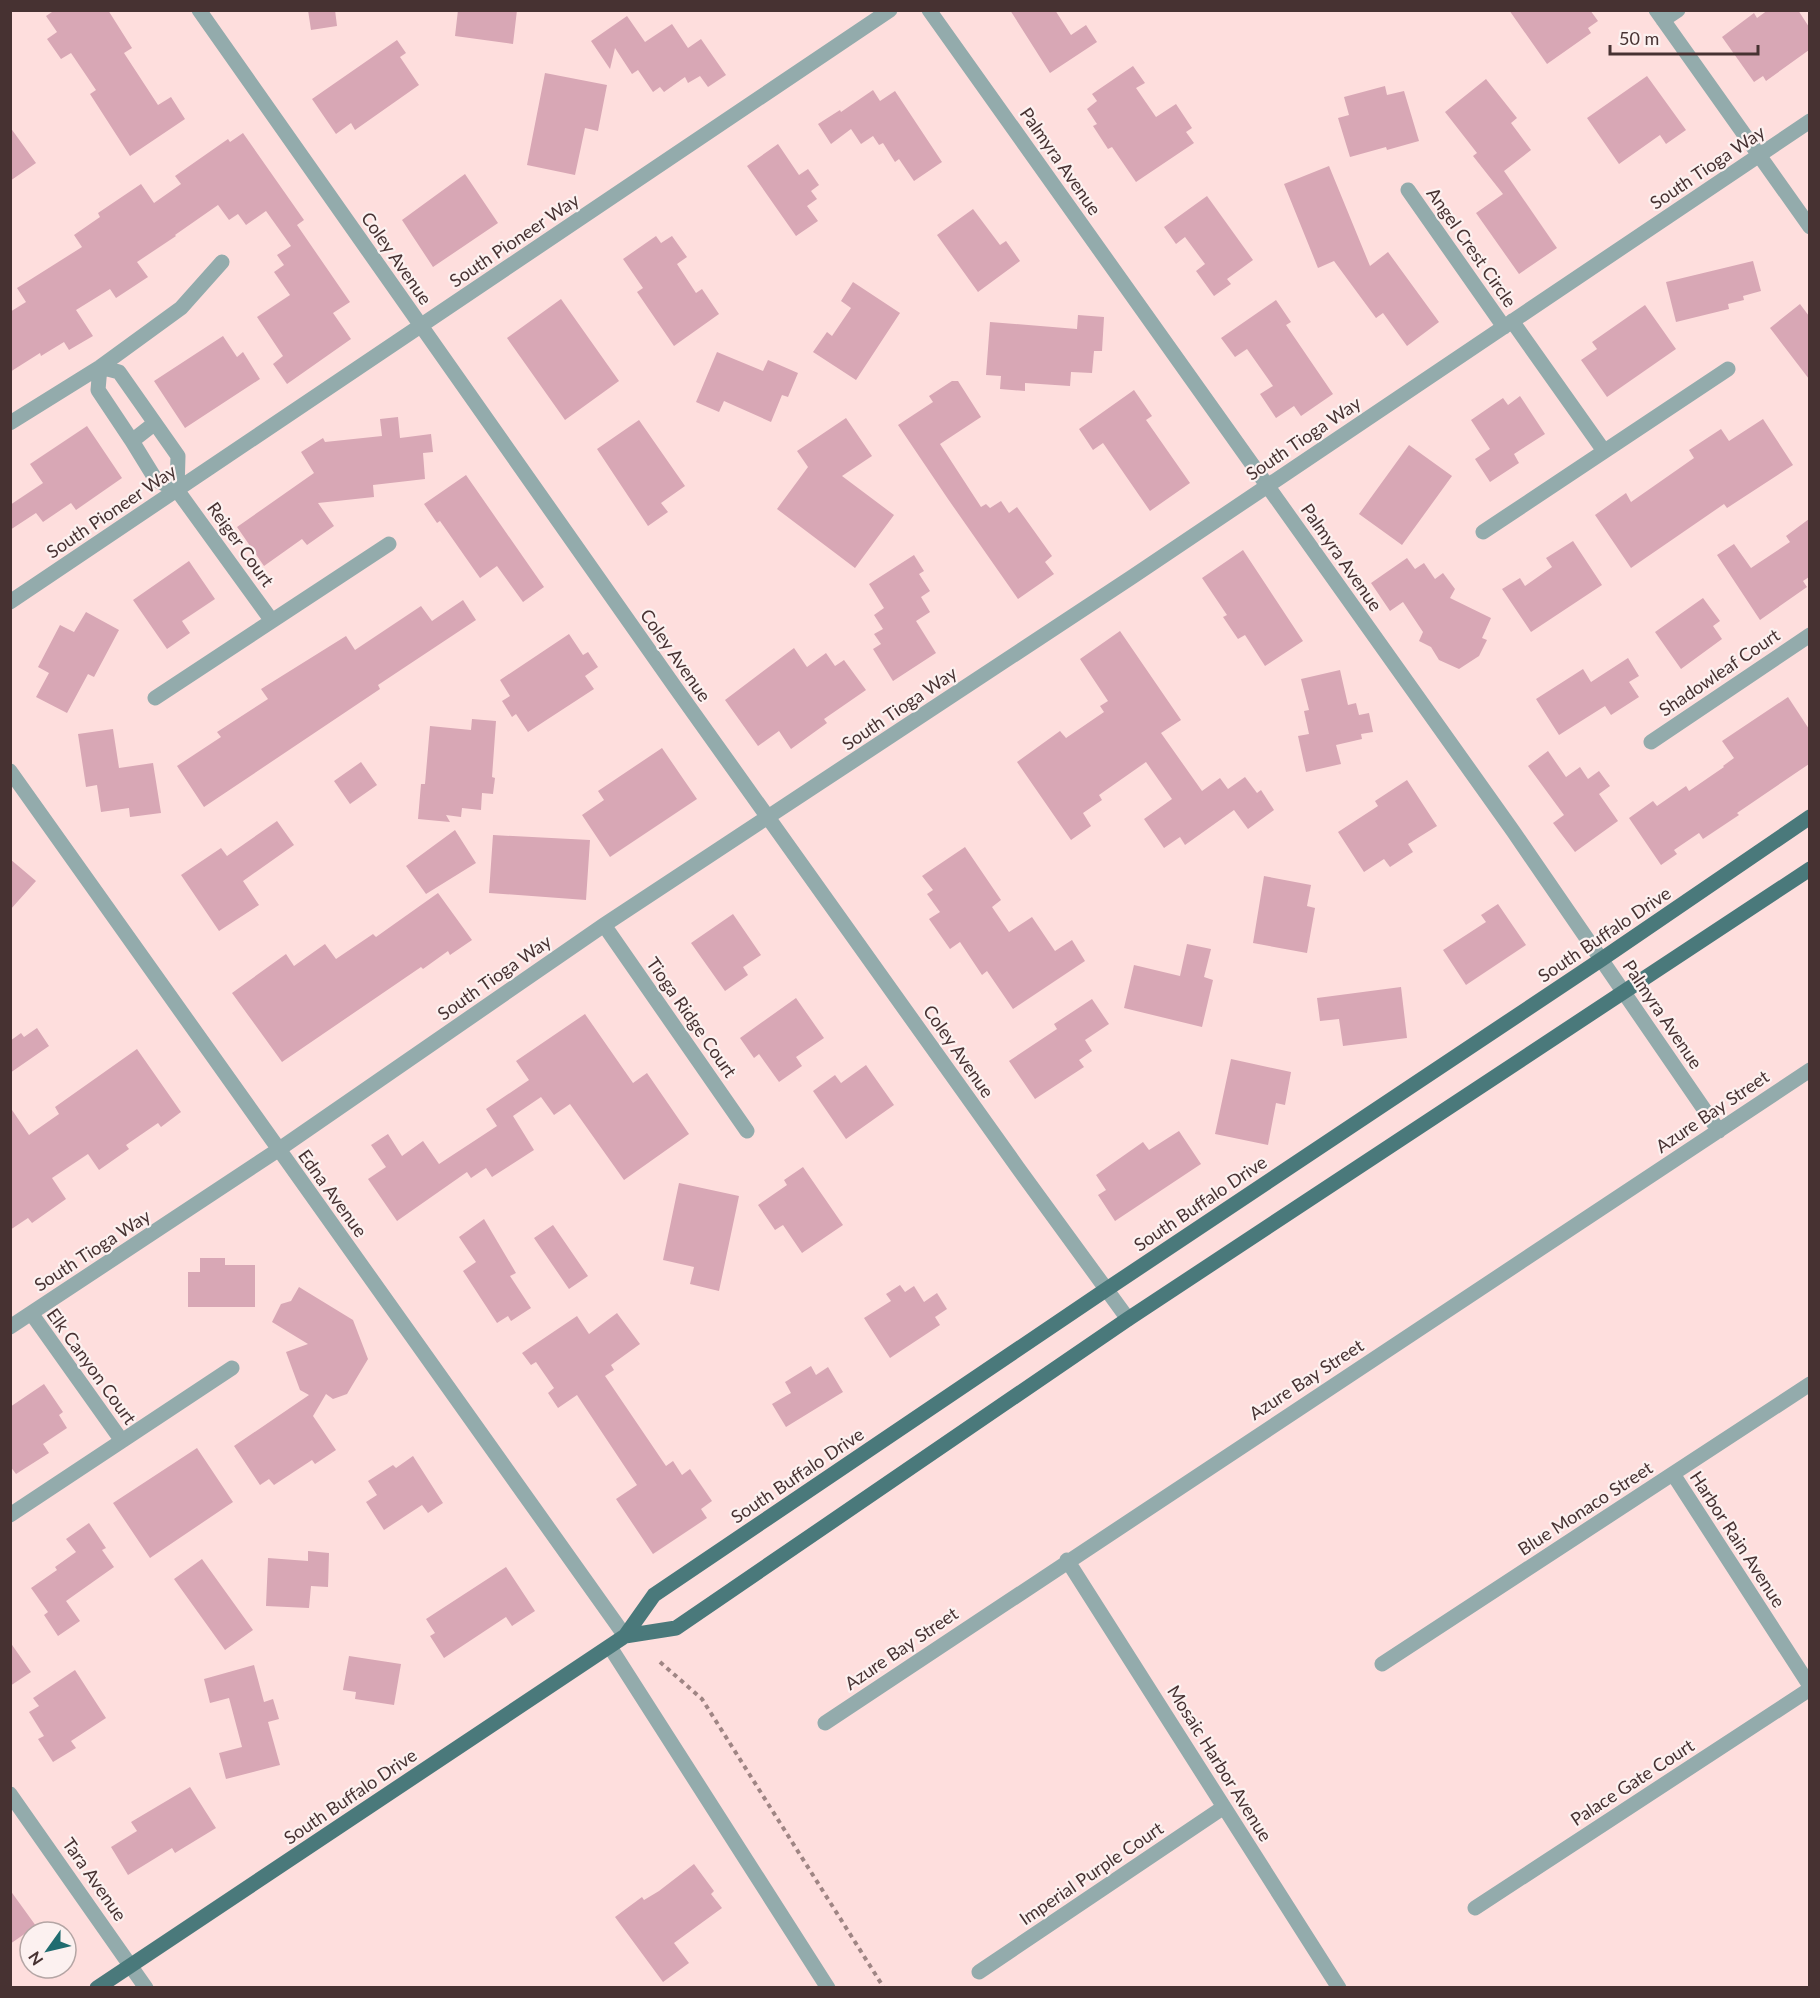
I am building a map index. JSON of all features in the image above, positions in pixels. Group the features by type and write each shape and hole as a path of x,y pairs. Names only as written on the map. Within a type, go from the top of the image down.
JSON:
{"main road":[{"name":"South Buffalo Drive","path":"97,1988 610,1647 625,1636 654,1595 1602,959 1809,817"},
{"name":"South Buffalo Drive","path":"625,1636 675,1628 1128,1319 1809,869"}],"street":[{"name":"Coley Avenue","path":"199,10 1011,1159 1128,1319"},
{"name":"South Pioneer Way","path":"10,602 890,10"},
{"name":"Palmyra Avenue","path":"929,10 1625,991 1719,1131"},
{"path":"1678,10 1660,15 1809,227"},
{"name":"South Tioga Way","path":"10,1327 278,1150 604,925 769,818 1809,122"},
{"name":"Angel Crest Circle","path":"1408,190 1604,451"},
{"path":"10,423 100,367 181,308 222,262"},
{"path":"100,367 119,372 178,456 177,490 156,480 98,390 100,367"},
{"path":"1483,532 1728,369"},
{"path":"132,441 155,423"},
{"name":"Reiger Court","path":"177,490 272,621"},
{"path":"155,698 389,544"},
{"name":"Shadowleaf Court","path":"1651,742 1809,635"},
{"name":"Edna Avenue","path":"10,771 625,1636"},
{"name":"Tioga Ridge Court","path":"604,925 747,1131"},
{"name":"Azure Bay Street","path":"825,1722 1809,1070"},
{"name":"Elk Canyon Court","path":"31,1313 122,1441"},
{"name":"Elk Canyon Court","path":"10,1515 232,1368"},
{"name":"Blue Monaco Street","path":"1382,1664 1809,1384"},
{"name":"Harbor Rain Avenue","path":"1673,1473 1809,1688"},
{"name":"Mosaic Harbor Avenue","path":"1068,1560 1339,1988"},
{"path":"610,1647 828,1988"},
{"name":"Palace Gate Court","path":"1475,1908 1809,1688"},
{"name":"Tara Avenue","path":"10,1794 146,1988"},
{"name":"Imperial Purple Court","path":"980,1972 1224,1806"}],"path":[{"path":"660,1662 702,1699 884,1988"}],"building":[{"path":"55,10 108,10 132,48 124,53 158,105 171,97 185,119 130,156 90,94 96,90 71,53 61,59 47,39 57,32 46,16"},
{"path":"308,10 335,10 337,26 311,30"},
{"path":"458,10 517,10 513,44 455,36"},
{"path":"1010,10 1055,10 1071,35 1086,25 1097,42 1050,73"},
{"path":"1509,10 1590,10 1598,21 1588,28 1591,33 1547,64"},
{"path":"1768,10 1798,10 1809,27 1809,50 1766,81 1763,76 1754,82 1722,37 1754,13 1757,18"},
{"path":"627,16 645,42 672,24 688,48 701,39 726,75 708,87 700,76 688,83 685,77 664,92 660,87 653,92 638,70 632,74 615,48 610,69 591,41"},
{"path":"397,40 406,53 400,57 419,85 355,130 351,123 336,134 312,99"},
{"path":"1133,66 1145,83 1136,88 1156,117 1176,104 1192,128 1186,132 1194,143 1136,182 1112,147 1108,149 1093,126 1097,124 1087,109 1097,101 1092,94"},
{"path":"545,73 607,85 598,131 585,128 575,175 527,165"},
{"path":"1647,76 1686,130 1666,144 1660,135 1619,164 1587,118"},
{"path":"1486,79 1517,118 1511,123 1531,150 1504,171 1557,248 1519,274 1476,213 1503,194 1473,156 1477,153 1445,112"},
{"path":"1385,86 1387,95 1404,91 1419,141 1350,157 1338,118 1349,115 1344,97"},
{"path":"873,90 880,101 895,91 942,162 914,181 899,159 895,162 883,143 879,145 873,136 861,144 851,129 831,144 818,124 840,110 841,112"},
{"path":"10,127 36,163 10,181"},
{"path":"243,133 304,220 297,225 350,302 333,313 351,339 287,384 273,364 283,356 257,317 290,295 274,272 284,265 277,255 291,246 266,211 246,225 238,214 229,220 218,205 137,262 148,277 116,298 110,289 76,310 93,336 69,350 64,342 41,356 40,353 10,372 10,312 26,302 17,288 82,247 74,235 100,217 98,213 141,184 154,203 181,184 175,176 228,139 230,142"},
{"path":"778,144 799,175 808,169 819,185 811,191 817,199 807,206 818,221 796,236 747,166"},
{"path":"1329,166 1370,266 1388,252 1439,322 1407,346 1383,313 1376,318 1334,261 1318,268 1284,184"},
{"path":"465,174 498,223 433,267 402,220"},
{"path":"1207,196 1253,260 1227,279 1231,284 1214,296 1196,271 1205,264 1185,237 1176,244 1164,227"},
{"path":"973,209 1000,245 1006,241 1020,261 978,292 937,235"},
{"path":"656,236 661,243 672,236 687,257 677,264 696,293 702,289 719,314 674,346 637,292 643,288 623,259"},
{"path":"1753,261 1761,291 1743,296 1744,300 1728,304 1729,309 1676,322 1666,282"},
{"path":"853,282 900,313 856,380 813,352 827,332 832,336 851,308 841,301"},
{"path":"561,299 619,381 565,420 507,338"},
{"path":"1276,300 1291,322 1286,325 1333,394 1301,416 1294,406 1276,418 1260,394 1273,386 1247,349 1235,357 1221,338"},
{"path":"1800,304 1809,316 1809,379 1770,328"},
{"path":"1645,305 1676,349 1607,397 1581,360 1597,349 1592,342"},
{"path":"1078,315 1104,317 1102,351 1094,351 1092,373 1071,372 1070,386 1025,383 1025,391 1000,389 1001,376 986,375 990,322 1077,329"},
{"path":"223,336 237,357 243,352 260,379 185,428 154,381"},
{"path":"717,352 763,371 768,360 798,373 788,397 782,395 771,422 724,401 719,412 696,402"},
{"path":"952,381 958,381 981,417 940,444 981,507 986,504 990,508 1001,501 1009,513 1017,507 1052,556 1045,562 1054,574 1018,599 898,425 933,402 929,396"},
{"path":"1134,390 1152,416 1146,420 1190,483 1150,511 1103,443 1093,450 1079,429"},
{"path":"1520,396 1545,434 1514,454 1519,463 1490,482 1475,459 1490,449 1471,420 1503,398 1508,405"},
{"path":"398,417 400,438 431,434 433,452 423,453 425,479 373,485 374,497 318,503 334,526 307,545 302,539 264,566 237,527 314,473 301,452 323,438 325,442 382,436 380,419"},
{"path":"846,418 872,456 842,476 894,515 855,568 777,509 808,467 797,451"},
{"path":"1763,419 1793,465 1727,508 1724,504 1631,568 1595,515 1626,493 1631,502 1694,458 1689,450 1721,429 1729,441"},
{"path":"639,420 685,486 661,503 668,512 648,526 597,449"},
{"path":"87,426 122,478 76,510 71,503 43,522 36,513 10,530 10,505 43,483 30,464"},
{"path":"1409,445 1452,476 1402,545 1359,514"},
{"path":"466,475 544,587 523,602 497,566 480,578 440,521 437,523 424,504"},
{"path":"1809,519 1809,577 1803,581 1807,587 1760,620 1717,555 1734,544 1751,568 1790,542 1786,536"},
{"path":"1573,541 1602,585 1531,632 1502,589 1520,578 1525,586 1552,567 1546,558"},
{"path":"1243,550 1303,641 1265,666 1245,635 1238,639 1223,617 1227,615 1202,578"},
{"path":"914,555 924,571 919,574 930,591 921,597 930,612 916,621 936,653 893,681 873,649 881,644 874,634 883,629 874,615 884,608 869,584"},
{"path":"1407,558 1415,569 1424,563 1435,579 1443,573 1455,589 1450,598 1491,618 1482,638 1487,640 1479,656 1459,669 1439,660 1431,647 1419,641 1423,632 1403,602 1390,611 1371,583"},
{"path":"189,561 215,599 182,621 190,633 167,649 133,600"},
{"path":"1703,598 1720,621 1713,626 1722,639 1681,669 1655,632"},
{"path":"463,600 476,620 378,685 380,689 204,807 177,766 221,737 217,732 268,699 261,689 346,636 355,650 421,606 432,621"},
{"path":"86,612 119,630 94,677 88,674 67,713 36,697 49,673 38,667 60,625 74,632"},
{"path":"1120,631 1181,720 1161,733 1202,791 1220,778 1228,789 1245,777 1257,793 1261,790 1274,810 1248,829 1234,810 1185,845 1180,837 1164,848 1144,819 1172,799 1146,762 1099,795 1102,800 1083,813 1091,826 1071,840 1017,762 1060,731 1066,738 1104,712 1100,706 1108,701 1080,659"},
{"path":"569,634 583,655 588,652 598,667 585,676 594,689 528,732 516,714 512,717 502,701 510,696 500,680"},
{"path":"794,648 807,667 826,653 835,666 844,660 866,690 824,719 827,723 791,749 779,731 758,746 725,700"},
{"path":"1628,658 1639,676 1629,682 1639,697 1611,715 1605,706 1559,735 1536,699 1583,669 1591,682"},
{"path":"1340,670 1348,705 1356,703 1359,715 1369,713 1373,732 1361,734 1362,739 1336,745 1341,764 1306,772 1298,736 1309,734 1304,711 1309,710 1301,679"},
{"path":"1788,697 1809,729 1809,764 1703,839 1699,833 1674,850 1677,854 1661,865 1629,818 1653,801 1657,806 1686,786 1689,791 1724,767 1734,758 1722,741"},
{"path":"472,719 496,721 493,794 482,793 481,810 462,808 461,817 446,815 450,822 418,819 421,784 425,784 430,726 471,730"},
{"path":"113,729 119,768 153,763 161,813 130,817 129,808 101,812 97,785 86,787 78,734"},
{"path":"662,748 697,799 610,857 582,815 604,800 598,791"},
{"path":"1548,751 1566,777 1580,767 1588,779 1599,771 1610,786 1599,794 1618,821 1575,852 1553,823 1564,815 1528,766"},
{"path":"361,762 377,785 350,804 334,781"},
{"path":"1407,780 1437,826 1408,844 1413,852 1390,867 1384,859 1364,872 1338,832 1378,806 1375,801"},
{"path":"277,821 294,845 243,881 259,905 219,931 181,875 221,848 227,856"},
{"path":"455,830 476,863 426,894 406,866"},
{"path":"493,835 590,840 586,900 489,893"},
{"path":"965,847 1001,900 992,907 1009,932 1032,917 1055,951 1072,940 1085,961 1013,1009 987,971 982,975 960,942 950,949 929,919 940,912 927,894 933,890 922,876"},
{"path":"10,859 36,881 10,910"},
{"path":"1264,876 1311,885 1307,906 1315,908 1307,953 1253,943"},
{"path":"438,893 472,940 450,955 448,951 423,969 421,967 282,1062 232,993 286,954 294,966 325,944 336,959 373,934 376,937"},
{"path":"1498,904 1526,945 1466,985 1443,950 1486,922 1481,915"},
{"path":"733,914 761,955 743,967 748,975 725,991 691,943"},
{"path":"1187,944 1211,949 1204,977 1213,980 1202,1027 1124,1008 1134,965 1180,976"},
{"path":"1401,987 1407,1038 1343,1046 1339,1019 1320,1021 1317,998"},
{"path":"796,998 824,1038 796,1057 802,1066 779,1082 759,1054 754,1058 740,1038"},
{"path":"1092,999 1109,1024 1085,1040 1092,1051 1079,1060 1084,1067 1035,1099 1009,1061 1057,1029 1054,1024"},
{"path":"585,1014 633,1083 647,1073 689,1134 624,1180 570,1104 554,1115 541,1097 513,1116 534,1150 492,1177 486,1168 471,1178 467,1172 397,1221 368,1179 386,1167 371,1145 388,1134 402,1156 423,1141 439,1164 497,1126 486,1109 529,1080 516,1061"},
{"path":"37,1028 49,1046 10,1073 10,1041 21,1033 24,1037"},
{"path":"137,1049 181,1112 161,1127 158,1123 126,1145 129,1149 99,1170 88,1154 52,1178 66,1199 32,1223 28,1218 10,1230 10,1107 29,1135 59,1114 55,1107"},
{"path":"1231,1059 1291,1072 1285,1105 1276,1103 1268,1145 1215,1134"},
{"path":"866,1065 894,1105 846,1139 813,1091 835,1075 841,1083"},
{"path":"1179,1131 1201,1164 1115,1221 1098,1195 1106,1190 1096,1175 1143,1142 1149,1150"},
{"path":"803,1167 843,1225 802,1253 783,1225 775,1230 758,1205 787,1185 784,1180"},
{"path":"679,1183 739,1196 719,1291 690,1284 694,1267 663,1260"},
{"path":"484,1219 516,1273 510,1276 531,1308 511,1321 508,1316 497,1323 463,1271 476,1262 459,1237"},
{"path":"553,1225 588,1276 569,1289 534,1238"},
{"path":"200,1258 225,1258 225,1265 255,1265 255,1307 188,1307 188,1272 200,1272"},
{"path":"900,1285 905,1292 914,1286 924,1302 937,1293 947,1309 935,1317 940,1325 890,1358 864,1318 891,1301 886,1294"},
{"path":"299,1287 353,1320 368,1359 347,1394 333,1399 326,1394 313,1416 336,1450 315,1464 312,1460 274,1485 269,1479 260,1485 234,1446 309,1395 300,1390 286,1352 308,1344 272,1322 281,1304 291,1301"},
{"path":"617,1313 640,1344 611,1365 614,1370 605,1376 666,1466 673,1461 682,1475 690,1469 712,1501 701,1509 707,1518 653,1554 616,1499 637,1485 577,1395 558,1408 548,1393 554,1388 536,1362 531,1365 522,1353 577,1316 589,1334"},
{"path":"811,1366 816,1375 828,1367 843,1392 786,1427 772,1404 791,1393 785,1382"},
{"path":"44,1384 63,1412 59,1415 67,1428 43,1444 49,1453 16,1474 10,1466 10,1407"},
{"path":"197,1448 233,1502 150,1558 113,1503"},
{"path":"413,1456 443,1503 428,1513 422,1505 384,1530 366,1502 377,1495 368,1481 393,1465 396,1468"},
{"path":"89,1523 106,1548 102,1550 114,1567 66,1601 80,1621 58,1636 44,1615 48,1612 31,1588 57,1570 55,1567 76,1552 66,1539"},
{"path":"308,1551 329,1553 328,1587 311,1586 309,1608 266,1606 268,1558 308,1561"},
{"path":"202,1559 253,1630 225,1650 174,1579"},
{"path":"506,1567 535,1611 512,1626 506,1617 444,1658 430,1636 435,1633 426,1619"},
{"path":"10,1642 31,1672 10,1686"},
{"path":"349,1656 401,1664 394,1705 355,1699 356,1692 343,1690"},
{"path":"254,1665 264,1702 273,1699 279,1719 268,1722 280,1765 226,1779 219,1753 242,1747 229,1698 210,1703 204,1679"},
{"path":"75,1670 106,1718 71,1741 76,1748 53,1762 38,1739 44,1736 29,1712 39,1706 33,1698"},
{"path":"190,1787 216,1828 175,1853 172,1848 128,1875 111,1847 137,1831 131,1822"},
{"path":"694,1864 714,1891 711,1894 722,1908 674,1943 689,1963 663,1982 615,1917 642,1897 644,1900 659,1891"},
{"path":"10,1890 32,1920 18,1920 18,1938 10,1944"}]}
